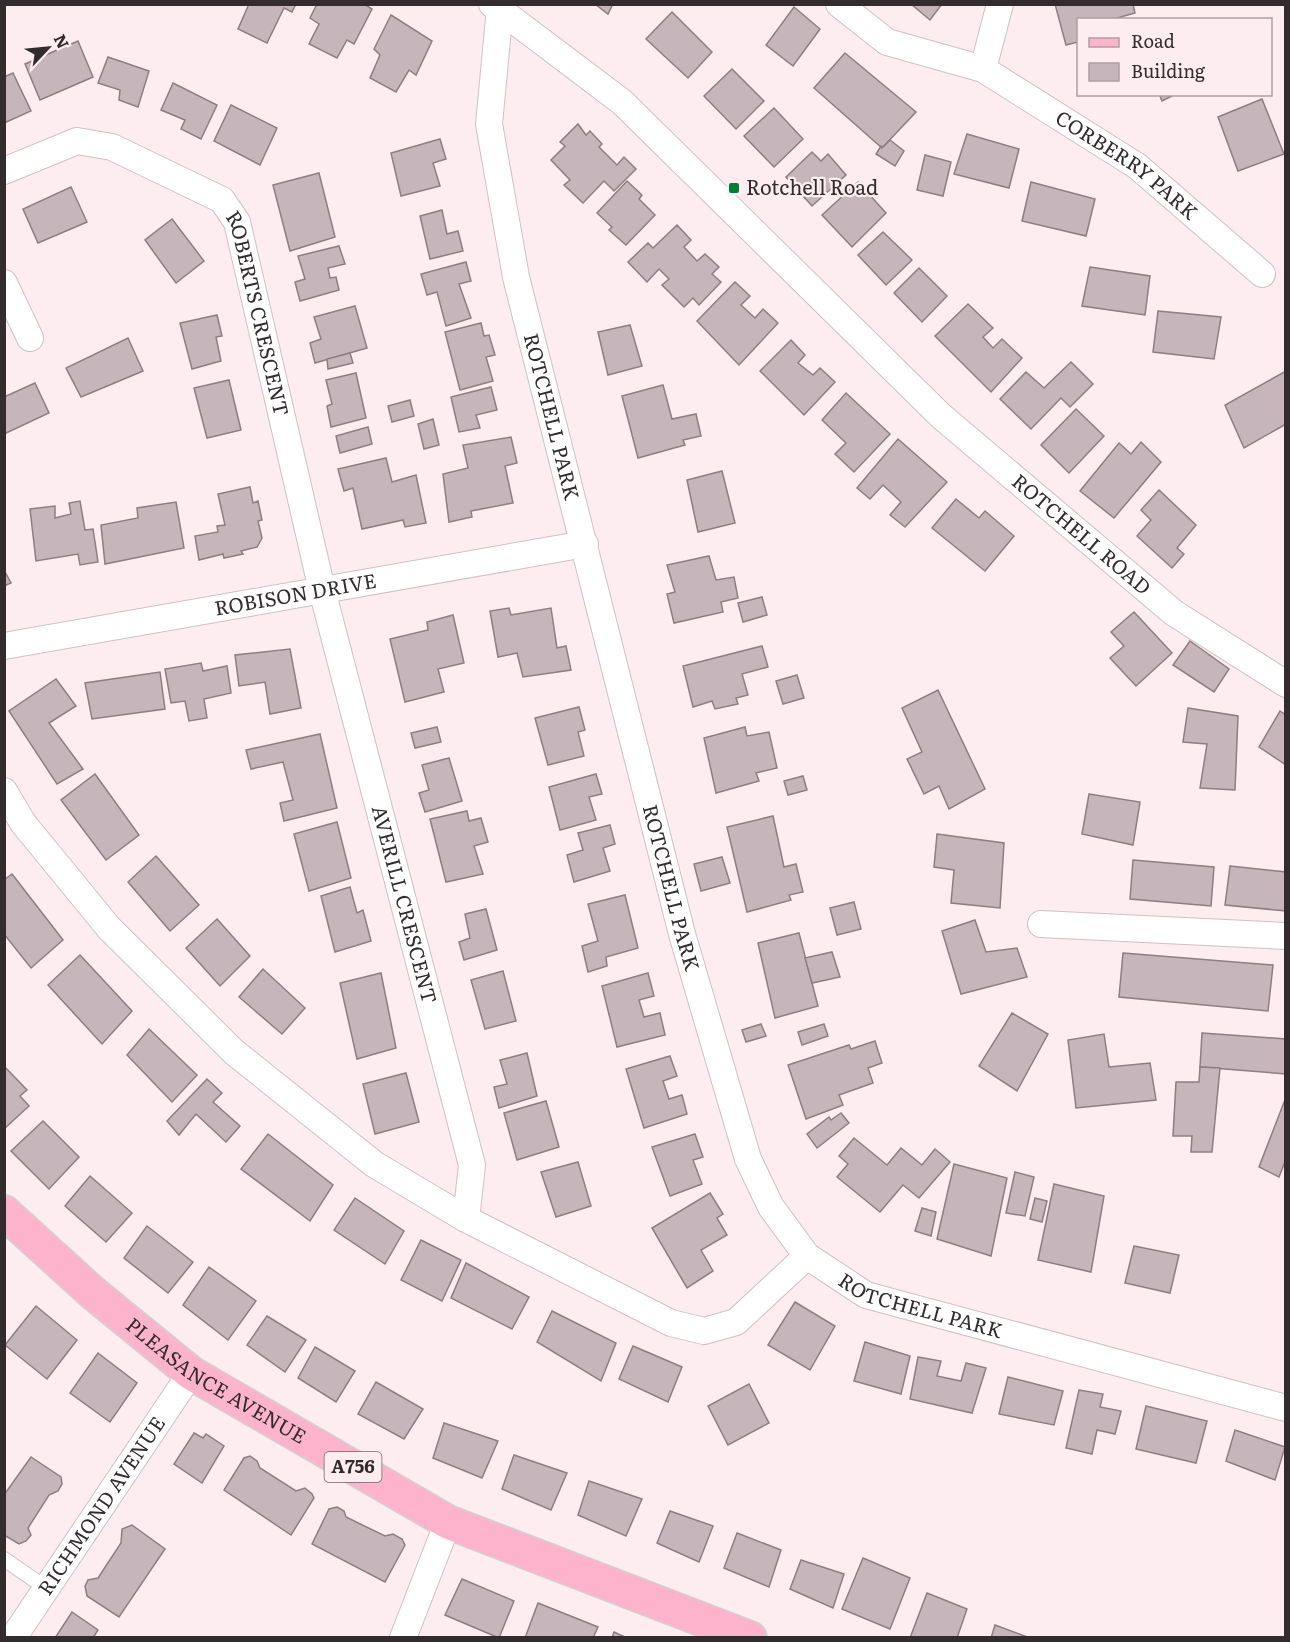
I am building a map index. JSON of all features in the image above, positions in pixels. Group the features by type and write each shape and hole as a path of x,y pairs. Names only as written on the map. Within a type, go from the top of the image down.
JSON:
{"main road":[{"name":"PLEASANCE AVENUE","path":"4,1212 93,1293 191,1373 448,1522 733,1635"}],"street":[{"name":"CORBERRY PARK","path":"839,4 887,42 983,69 1137,166 1262,274"},
{"path":"983,69 999,4"},
{"name":"ROTCHELL PARK","path":"496,6 489,124 516,277 682,934 748,1159 771,1207 807,1256 866,1295 1286,1408"},
{"name":"ROTCHELL ROAD","path":"496,6 622,102 941,416 1174,613 1286,684"},
{"name":"ROBERTS CRESCENT","path":"4,171 77,141 112,147 222,200 237,222 322,590"},
{"path":"4,284 30,338"},
{"name":"ROBISON DRIVE","path":"4,646 585,544"},
{"name":"AVERILL CRESCENT","path":"322,590 472,1165 466,1219"},
{"path":"4,791 23,823 109,928 234,1052 374,1164 466,1219 671,1323 704,1331 736,1322 807,1256"},
{"path":"1041,924 1286,936"},
{"name":"RICHMOND AVENUE","path":"13,1638 191,1373"},
{"path":"403,1638 448,1522"}],"lane":[{"path":"4,1559 46,1588"}],"building":[{"path":"249,4 296,4 292,12 284,8 267,43 238,29"},
{"path":"317,4 364,4 372,9 354,44 347,40 337,58 309,44 319,24 310,18"},
{"path":"595,4 613,4 608,14"},
{"path":"911,4 942,4 930,20"},
{"path":"1055,4 1133,4 1135,13 1117,18 1077,18 1077,42 1066,45"},
{"path":"794,7 820,29 793,66 766,45"},
{"path":"672,12 712,52 688,78 646,39"},
{"path":"391,15 432,41 416,75 409,70 396,92 370,78 380,55 374,49"},
{"path":"78,41 93,77 40,100 25,64"},
{"path":"845,53 916,112 882,148 814,88"},
{"path":"108,57 149,71 138,107 119,100 120,90 98,83"},
{"path":"732,69 764,101 736,129 704,96"},
{"path":"13,73 31,111 4,123 4,77"},
{"path":"173,83 217,105 201,139 181,129 185,120 161,110"},
{"path":"1160,96 1172,96 1162,101"},
{"path":"1262,99 1284,154 1238,171 1218,117"},
{"path":"231,105 277,128 260,165 214,141"},
{"path":"774,108 803,139 774,167 744,136"},
{"path":"578,124 586,135 590,131 602,144 599,147 617,165 624,157 636,169 614,191 604,181 583,203 564,185 570,180 551,160 565,146 560,142"},
{"path":"967,134 1019,149 1009,188 954,174"},
{"path":"440,139 446,159 433,163 440,186 401,196 391,153"},
{"path":"890,140 904,151 895,166 876,154 881,146 882,148"},
{"path":"812,152 821,161 828,154 846,175 812,206 786,177"},
{"path":"925,155 951,162 943,196 917,190"},
{"path":"319,173 335,237 290,251 273,185"},
{"path":"627,181 642,195 639,199 655,215 626,245 609,230 612,227 597,213"},
{"path":"858,182 886,213 852,247 822,215"},
{"path":"1031,182 1095,199 1086,236 1022,221"},
{"path":"71,187 87,222 38,243 23,209"},
{"path":"442,210 447,234 458,231 463,251 430,259 420,216"},
{"path":"172,219 204,261 176,283 145,240"},
{"path":"677,225 691,240 684,247 697,261 705,254 719,267 712,274 721,282 699,305 693,298 684,307 662,285 669,279 659,269 647,282 628,262 648,243 653,248"},
{"path":"883,232 912,260 886,285 858,255"},
{"path":"339,246 345,264 328,268 330,278 336,277 339,290 300,301 295,282 305,279 298,256"},
{"path":"466,262 471,281 459,284 471,318 446,326 437,292 427,295 421,274"},
{"path":"1090,267 1150,276 1145,315 1082,306"},
{"path":"919,268 947,296 922,322 894,293"},
{"path":"735,282 750,296 741,305 755,318 763,309 778,323 739,365 697,321"},
{"path":"968,304 993,328 983,337 993,348 1002,339 1022,358 991,392 935,336"},
{"path":"355,306 367,348 315,363 310,343 321,339 314,317"},
{"path":"1158,311 1221,317 1214,359 1153,352"},
{"path":"217,315 222,336 216,337 221,361 192,369 180,323"},
{"path":"481,323 484,336 489,335 495,355 486,357 493,381 460,390 445,332"},
{"path":"630,325 642,366 608,375 598,332"},
{"path":"128,338 143,371 81,397 66,368"},
{"path":"791,340 805,355 798,363 813,375 820,368 835,382 804,415 760,371"},
{"path":"350,353 353,363 328,369 327,359"},
{"path":"1071,362 1093,384 1070,407 1061,398 1031,429 1000,399 1026,372 1044,388"},
{"path":"1286,371 1286,424 1244,448 1225,405"},
{"path":"356,373 366,418 331,427 327,406 332,404 326,380"},
{"path":"229,380 241,430 207,438 194,388"},
{"path":"35,383 49,413 4,434 4,397"},
{"path":"663,385 672,419 696,414 701,436 683,440 685,445 638,458 622,396"},
{"path":"491,387 497,410 476,415 480,428 459,432 451,397"},
{"path":"846,393 890,434 854,472 835,454 846,443 822,420"},
{"path":"410,400 414,416 392,422 388,406"},
{"path":"1076,409 1104,436 1069,473 1041,445"},
{"path":"433,419 439,445 424,449 418,424"},
{"path":"368,427 372,444 340,453 336,436"},
{"path":"511,437 517,463 505,466 513,503 471,511 472,517 449,522 443,474 468,468 463,445"},
{"path":"898,439 947,482 905,527 890,515 901,502 883,485 870,499 857,488"},
{"path":"1141,442 1161,462 1114,518 1080,491 1119,443 1131,454"},
{"path":"386,458 392,482 416,475 426,523 405,527 403,520 362,529 353,488 344,491 338,469"},
{"path":"722,471 735,523 698,532 687,480"},
{"path":"250,487 253,503 258,501 262,520 258,521 262,538 257,547 241,551 243,554 224,558 223,554 199,560 195,536 218,532 217,526 225,525 218,494"},
{"path":"1159,490 1196,525 1177,548 1184,554 1172,568 1137,536 1151,520 1141,510"},
{"path":"956,499 979,518 985,511 1014,536 985,571 932,528"},
{"path":"80,501 85,530 93,529 98,562 80,565 78,554 36,561 30,509 55,506 55,518 71,514 69,503"},
{"path":"176,502 184,548 105,564 101,525 138,518 137,508"},
{"path":"709,556 716,580 734,577 738,598 721,602 723,612 674,623 667,594 675,592 667,565"},
{"path":"4,570 11,583 4,586"},
{"path":"762,597 767,615 743,622 738,603"},
{"path":"509,608 511,615 551,608 557,648 566,646 571,670 523,677 517,653 498,657 490,611"},
{"path":"1134,612 1172,653 1136,686 1110,658 1124,646 1111,632"},
{"path":"453,615 464,663 438,669 444,692 405,702 390,639 428,630 427,622"},
{"path":"1190,641 1229,669 1214,692 1173,665"},
{"path":"762,646 768,667 742,674 748,695 736,698 738,704 715,709 712,701 693,707 683,666"},
{"path":"290,649 301,708 270,714 265,682 239,686 235,655"},
{"path":"201,663 203,671 227,666 231,693 204,699 207,718 189,721 185,701 171,703 165,669"},
{"path":"160,672 165,709 92,719 85,683"},
{"path":"797,675 804,698 783,704 776,681"},
{"path":"56,679 76,706 49,723 83,769 57,784 9,711"},
{"path":"938,690 985,789 949,809 939,786 924,794 907,759 922,752 902,708"},
{"path":"579,707 585,730 578,732 584,756 548,765 535,718"},
{"path":"1188,708 1238,716 1235,790 1200,788 1207,744 1183,742"},
{"path":"1280,711 1286,715 1286,765 1259,747"},
{"path":"437,727 441,742 415,748 411,733"},
{"path":"745,727 747,736 769,732 777,768 756,773 759,781 716,793 704,738"},
{"path":"320,734 337,808 284,821 280,803 293,800 283,762 251,769 246,750"},
{"path":"449,758 462,801 425,812 419,793 429,790 422,765"},
{"path":"95,774 139,835 106,860 61,800"},
{"path":"596,774 602,794 589,797 596,820 560,830 549,787"},
{"path":"803,776 807,790 788,795 784,781"},
{"path":"1089,794 1140,802 1133,845 1082,834"},
{"path":"467,811 469,821 481,818 488,842 474,846 483,874 446,882 430,819"},
{"path":"773,816 784,867 796,864 803,892 789,895 791,900 747,912 727,827"},
{"path":"337,822 351,878 309,891 294,834"},
{"path":"610,825 615,844 603,848 610,871 574,882 567,855 583,850 578,833"},
{"path":"937,834 1004,843 1000,908 951,903 954,870 934,867"},
{"path":"156,856 199,905 170,931 128,882"},
{"path":"722,857 730,883 701,891 694,864"},
{"path":"1133,860 1214,867 1211,906 1130,899"},
{"path":"1230,866 1286,872 1286,911 1225,905"},
{"path":"12,874 63,940 31,968 4,934 4,880"},
{"path":"350,887 357,913 363,910 371,941 335,952 321,896"},
{"path":"625,895 638,948 606,957 607,966 588,972 582,946 598,941 588,904"},
{"path":"854,902 861,929 837,935 830,908"},
{"path":"486,909 497,950 464,960 459,942 470,938 465,914"},
{"path":"217,919 250,956 220,986 186,948"},
{"path":"975,920 986,952 1017,948 1027,977 961,994 942,931"},
{"path":"799,933 818,1006 775,1018 758,943"},
{"path":"832,952 840,977 812,983 805,958"},
{"path":"1123,953 1273,965 1268,1011 1119,997"},
{"path":"80,955 132,1011 102,1044 48,985"},
{"path":"263,969 305,1008 282,1034 239,997"},
{"path":"503,971 516,1021 485,1029 471,980"},
{"path":"381,973 396,1048 357,1059 340,983"},
{"path":"648,973 654,996 639,1000 644,1017 660,1013 665,1035 617,1047 602,986"},
{"path":"1012,1013 1048,1034 1017,1091 979,1066"},
{"path":"761,1024 766,1036 746,1042 742,1030"},
{"path":"824,1024 828,1036 802,1045 798,1032"},
{"path":"149,1029 197,1075 172,1102 127,1055"},
{"path":"1202,1033 1286,1039 1286,1074 1200,1067"},
{"path":"1104,1034 1109,1067 1150,1063 1156,1100 1076,1108 1068,1040"},
{"path":"875,1041 882,1063 868,1068 873,1083 839,1095 843,1105 806,1119 788,1065 849,1045 851,1049"},
{"path":"527,1053 537,1096 499,1108 494,1087 507,1084 500,1060"},
{"path":"670,1056 677,1076 663,1081 669,1099 682,1095 687,1114 644,1128 626,1069"},
{"path":"4,1066 27,1090 20,1096 29,1106 4,1129"},
{"path":"1200,1067 1220,1068 1212,1152 1191,1152 1192,1136 1173,1136 1176,1082 1199,1082"},
{"path":"406,1073 419,1122 375,1134 363,1084"},
{"path":"207,1079 222,1093 213,1102 240,1126 226,1142 196,1114 179,1135 167,1121"},
{"path":"1286,1097 1286,1159 1279,1177 1259,1167"},
{"path":"546,1101 559,1147 517,1160 504,1113"},
{"path":"841,1113 849,1123 817,1148 807,1134 829,1117 831,1120"},
{"path":"43,1121 79,1157 49,1189 11,1151"},
{"path":"268,1134 333,1185 310,1221 241,1169"},
{"path":"695,1134 703,1157 693,1160 702,1184 670,1196 652,1147"},
{"path":"854,1138 887,1165 901,1148 922,1165 935,1149 950,1162 919,1198 903,1185 880,1212 837,1177 848,1164 839,1156"},
{"path":"578,1162 591,1206 556,1217 541,1172"},
{"path":"954,1164 1007,1178 991,1256 937,1239"},
{"path":"1015,1172 1034,1177 1025,1216 1006,1213"},
{"path":"90,1176 132,1213 106,1242 65,1206"},
{"path":"1054,1184 1104,1196 1091,1272 1038,1260"},
{"path":"710,1193 723,1214 717,1218 727,1235 701,1250 713,1271 687,1288 652,1228"},
{"path":"355,1198 404,1231 385,1264 334,1230"},
{"path":"1035,1198 1047,1201 1042,1222 1030,1219"},
{"path":"922,1208 936,1212 931,1236 915,1231"},
{"path":"147,1226 193,1262 168,1293 124,1258"},
{"path":"421,1240 461,1260 442,1301 401,1280"},
{"path":"1134,1246 1179,1255 1170,1293 1125,1283"},
{"path":"466,1263 529,1297 512,1329 451,1298"},
{"path":"209,1267 256,1301 228,1340 183,1305"},
{"path":"795,1302 835,1326 810,1370 768,1345"},
{"path":"36,1306 77,1340 47,1379 5,1345"},
{"path":"552,1311 616,1343 601,1381 537,1342"},
{"path":"267,1316 306,1340 285,1372 247,1345"},
{"path":"865,1342 910,1356 901,1394 854,1381"},
{"path":"633,1346 682,1367 668,1402 619,1379"},
{"path":"315,1347 355,1371 336,1402 298,1378"},
{"path":"98,1353 137,1383 110,1422 70,1393"},
{"path":"918,1357 941,1361 937,1376 961,1381 966,1363 986,1368 972,1413 910,1399"},
{"path":"1008,1377 1063,1391 1054,1425 999,1414"},
{"path":"376,1382 423,1409 404,1439 358,1414"},
{"path":"749,1384 769,1423 728,1445 708,1406"},
{"path":"1079,1390 1103,1394 1100,1407 1121,1411 1115,1434 1097,1430 1092,1454 1066,1448"},
{"path":"1146,1406 1207,1421 1196,1463 1136,1449"},
{"path":"444,1423 498,1441 482,1478 433,1458"},
{"path":"1235,1430 1285,1447 1275,1480 1226,1461"},
{"path":"194,1433 203,1438 206,1434 224,1446 202,1483 174,1464"},
{"path":"514,1455 567,1473 551,1510 502,1489"},
{"path":"250,1456 257,1461 260,1468 296,1491 305,1488 312,1494 314,1498 291,1535 224,1490 244,1458"},
{"path":"31,1457 61,1477 62,1484 58,1491 49,1495 28,1528 31,1535 19,1544 4,1535 4,1495"},
{"path":"589,1481 642,1499 626,1536 578,1515"},
{"path":"337,1507 344,1511 346,1517 385,1536 393,1534 402,1539 405,1545 385,1582 312,1544 329,1509"},
{"path":"670,1511 713,1526 699,1562 657,1543"},
{"path":"132,1525 165,1549 119,1617 87,1596 85,1586 88,1580 98,1578 121,1543 122,1529"},
{"path":"737,1533 781,1550 769,1587 724,1568"},
{"path":"863,1558 910,1578 890,1629 842,1609"},
{"path":"801,1560 844,1574 833,1608 790,1589"},
{"path":"462,1579 514,1601 499,1638 445,1615"},
{"path":"927,1593 967,1609 957,1638 910,1638"},
{"path":"538,1603 598,1627 593,1638 525,1638"},
{"path":"72,1612 98,1630 93,1638 55,1638"},
{"path":"995,1625 1030,1638 991,1638"},
{"path":"614,1632 627,1638 612,1638"}],"place":[{"name":"Rotchell Road","path":"734,188"}]}
